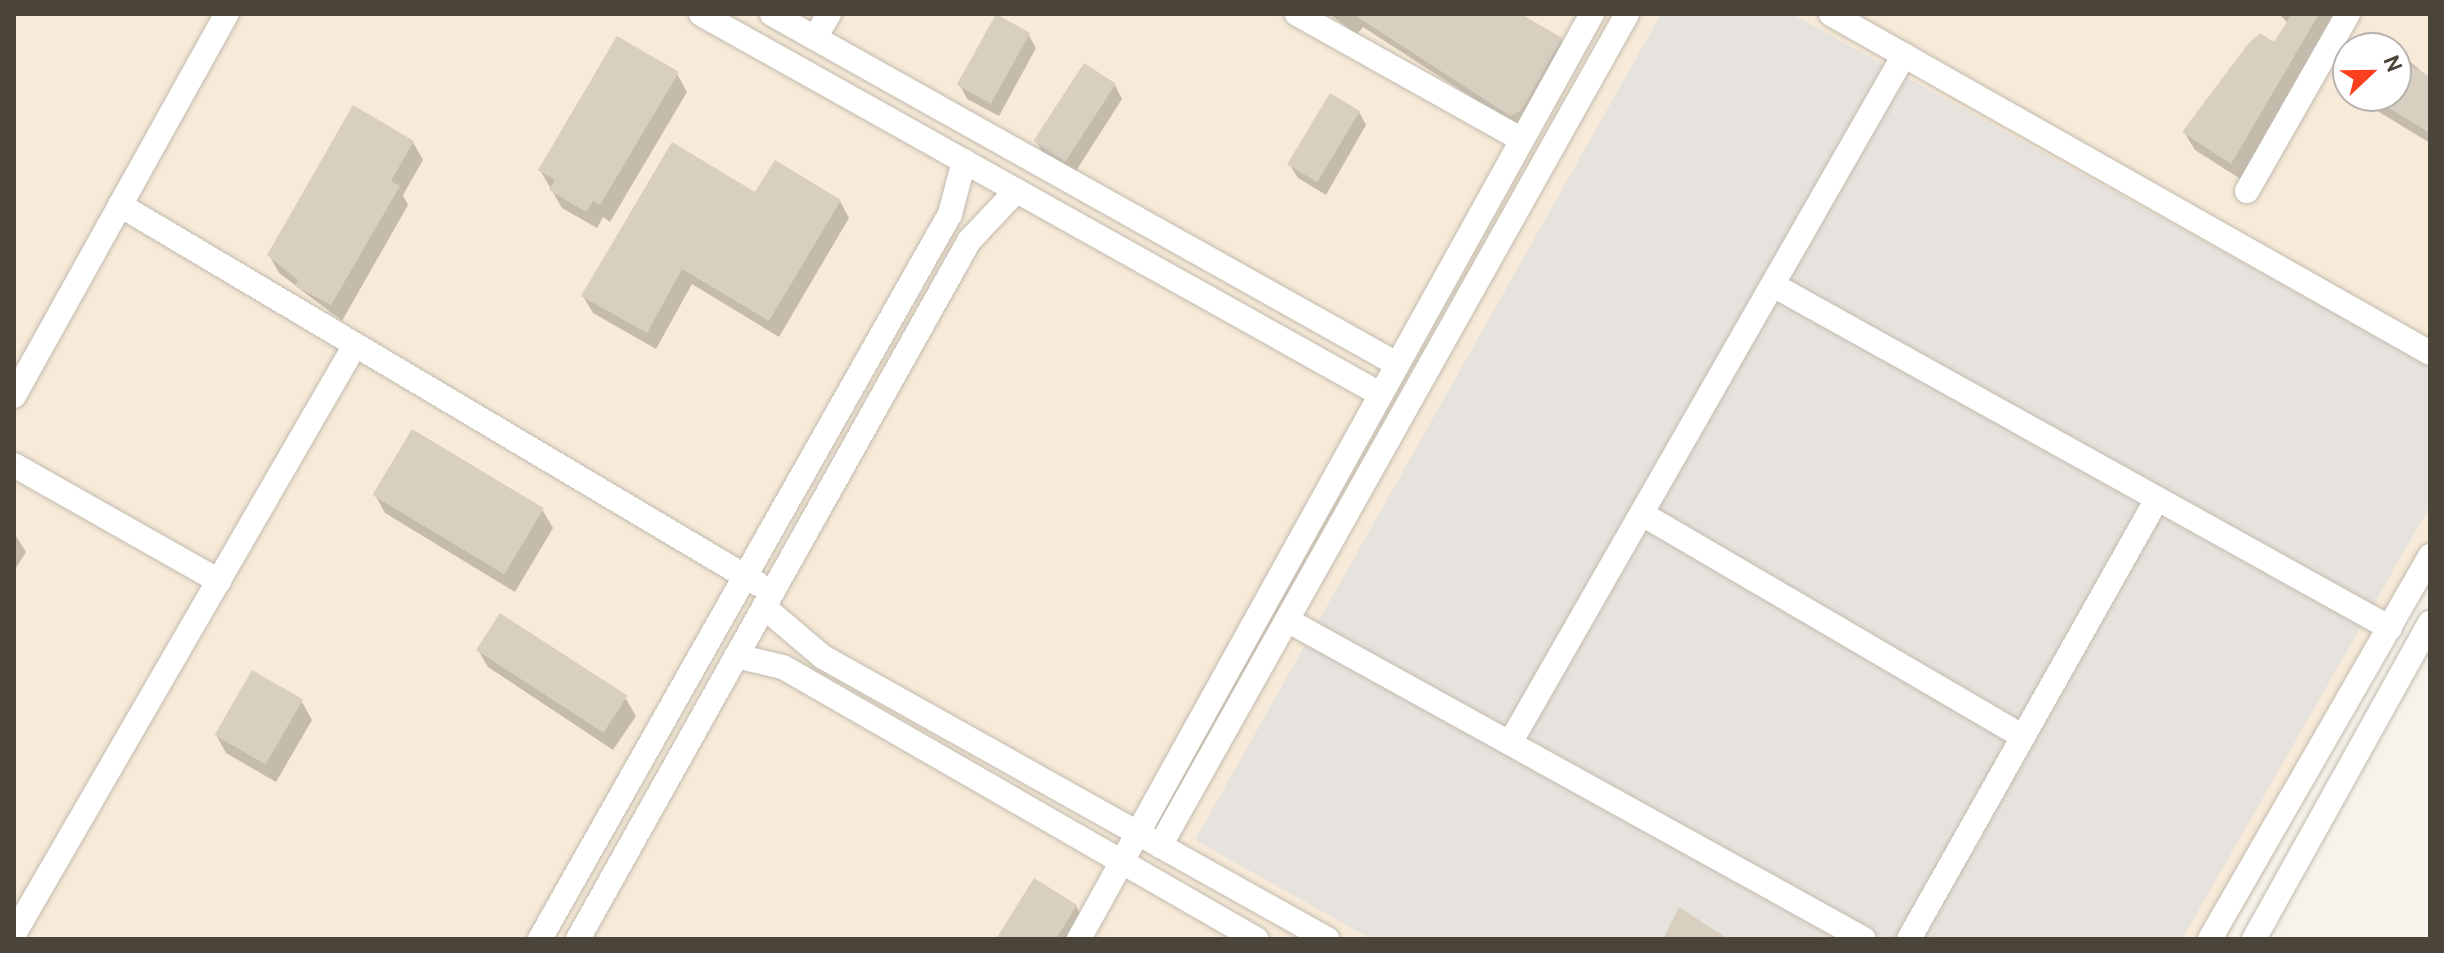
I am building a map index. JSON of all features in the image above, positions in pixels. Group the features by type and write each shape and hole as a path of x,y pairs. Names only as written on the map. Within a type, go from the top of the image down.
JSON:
{"street":[{"path":"14,396 227,14"},
{"path":"701,14 1378,393"},
{"path":"772,14 1395,363"},
{"path":"815,38 829,14"},
{"path":"1297,14 1521,139"},
{"path":"1150,840 1378,393 1592,14"},
{"path":"1079,939 1123,862 1150,840 1287,620 1627,14"},
{"path":"1831,14 2430,353"},
{"path":"2247,191 2348,14"},
{"path":"1510,743 1904,55"},
{"path":"540,939 950,214 964,161"},
{"path":"555,912 588,935 736,656 969,241 1016,191"},
{"path":"120,205 745,576 823,657 1327,939"},
{"path":"1773,285 2390,628"},
{"path":"14,934 355,345"},
{"path":"15,464 219,581"},
{"path":"1909,939 2157,499"},
{"path":"1642,514 2023,737"},
{"path":"2210,939 2430,556"},
{"path":"1287,620 1864,939"},
{"path":"2254,939 2423,652 2430,623"},
{"path":"736,656 783,667 1256,939"}],"shaded area":[{"path":"14,14 2430,14 2430,576 2227,939 14,939"},
{"path":"1661,14 1792,14 2430,366 2430,506 2182,939 1371,939 1195,840"}],"building":[{"path":"996,14 1030,33 991,104 957,85"},
{"path":"1353,14 1521,14 1562,38 1521,111 1510,116"},
{"path":"2292,14 2319,14 2231,164 2182,132 2248,44 2260,33 2274,42"},
{"path":"617,36 679,72 600,205 593,201 586,212 549,190 555,180 538,170"},
{"path":"1084,63 1116,84 1065,162 1033,141"},
{"path":"2412,66 2430,77 2430,133 2395,112 2412,112"},
{"path":"1330,93 1360,111 1317,182 1287,164"},
{"path":"353,105 414,141 391,181 400,186 331,305 295,286 298,280 267,255"},
{"path":"672,142 755,192 775,160 841,200 769,321 682,269 647,333 581,296"},
{"path":"412,429 544,508 504,574 372,495"},
{"path":"500,613 627,696 604,733 476,650"},
{"path":"252,670 303,700 266,764 214,735"},
{"path":"1034,878 1077,905 1056,939 996,939"},
{"path":"1679,907 1728,939 1663,939"}]}
